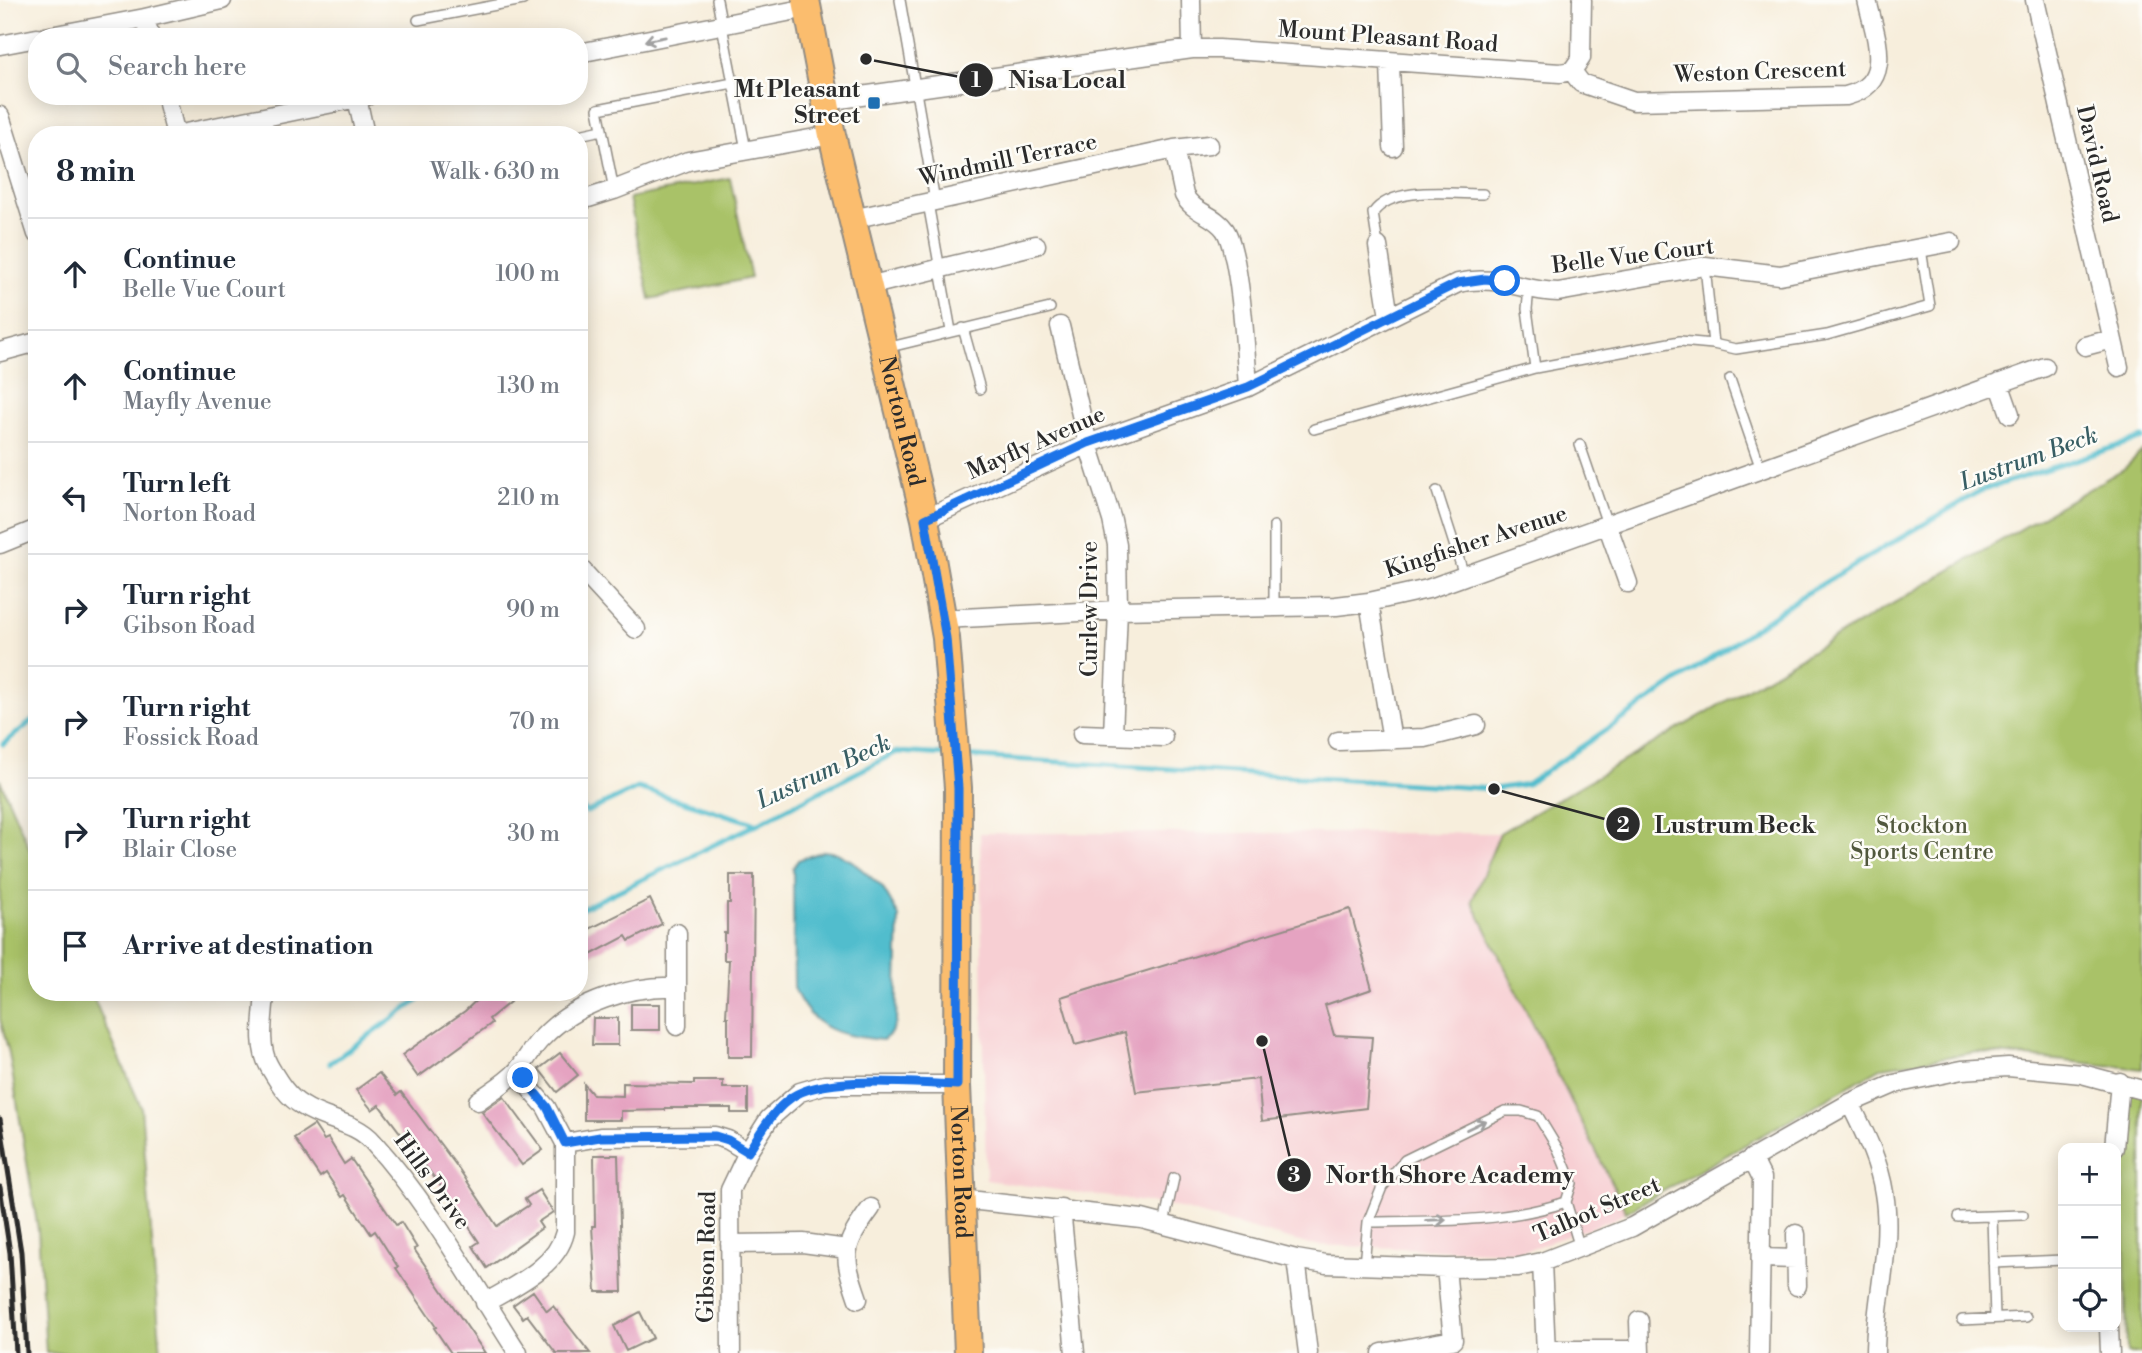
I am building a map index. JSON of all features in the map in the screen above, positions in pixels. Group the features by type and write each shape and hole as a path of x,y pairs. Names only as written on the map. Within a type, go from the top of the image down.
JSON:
{"main road":[{"name":"Norton Road","path":"806,4 832,135 925,519 943,619 956,764 957,1085 968,1353"}],"street":[{"path":"1191,0 1192,50"},
{"path":"1572,71 1581,58 1581,0"},
{"name":"Weston Crescent","path":"1572,71 1581,83 1634,101 1846,96 1861,92 1871,83 1877,71 1879,57 1867,0"},
{"name":"David Road","path":"2035,0 2119,367"},
{"path":"92,28 211,1"},
{"path":"588,51 722,26 806,4"},
{"path":"145,18 148,28"},
{"path":"0,45 28,40"},
{"name":"Mount Pleasant Road","path":"826,101 1192,50 1219,49 1560,73 1572,71"},
{"path":"1390,63 1393,147"},
{"path":"168,105 174,126"},
{"path":"220,126 323,105"},
{"path":"363,105 364,126"},
{"path":"0,116 6,158 28,212"},
{"path":"588,198 688,161 832,135"},
{"name":"Windmill Terrace","path":"852,219 1174,149 1209,145"},
{"path":"1174,149 1188,202 1218,221 1230,238 1241,291 1248,387"},
{"name":"Belle Vue Court","path":"1248,387 1451,286 1470,280 1505,281 1558,292 1705,266 1780,275 1951,242"},
{"path":"868,286 1036,245"},
{"path":"1378,246 1389,317"},
{"name":"Curlew Drive","path":"1060,326 1088,443 1117,545 1118,610 1113,735"},
{"path":"2085,346 2112,338"},
{"path":"0,352 28,344"},
{"name":"Kingfisher Avenue","path":"943,619 1118,610 1336,606 1428,589 2045,367"},
{"path":"1999,383 2010,414"},
{"name":"Mayfly Avenue","path":"925,519 1088,443 1248,387"},
{"path":"1607,524 1628,583"},
{"path":"0,544 28,533"},
{"path":"588,578 633,633 648,615"},
{"path":"1369,602 1392,740"},
{"path":"1338,741 1426,738 1476,725"},
{"path":"1082,734 1163,737"},
{"path":"677,933 677,1026"},
{"path":"478,1101 516,1072 543,1036 570,1016 625,991 656,986 677,988"},
{"name":"Hills Drive","path":"264,1001 262,1045 267,1062 290,1097 303,1107 359,1130 371,1140 415,1196 518,1353"},
{"name":"Talbot Street","path":"960,1199 1142,1219 1296,1259 1326,1264 1446,1268 1518,1267 1542,1262 1580,1248 1651,1218 1850,1102 1894,1084 1962,1070 2008,1068 2082,1074 2142,1090"},
{"path":"485,1303 551,1260 563,1242 566,1219 565,1143 547,1107 516,1072"},
{"path":"2114,1143 2120,1082"},
{"name":"Gibson Road","path":"731,1353 730,1189 748,1152 779,1108 800,1092 840,1083 957,1085"},
{"path":"1850,1102 1869,1142 1884,1193 1885,1254 1876,1321 1875,1353"},
{"path":"565,1143 600,1137 715,1136 748,1152"},
{"path":"1752,1158 1762,1178 1759,1353"},
{"path":"858,1299 847,1265 847,1249 855,1230 871,1209"},
{"path":"1061,1209 1075,1353"},
{"path":"1796,1234 1797,1286"},
{"path":"730,1244 803,1243 847,1249"},
{"path":"1761,1258 1796,1259"},
{"path":"1296,1259 1308,1353"},
{"path":"1542,1262 1546,1352 1640,1351 1639,1321"},
{"path":"1382,1353 1453,1340 1446,1268"},
{"path":"2109,1332 2110,1353"}],"lane":[{"path":"418,20 523,0"},
{"path":"717,0 746,150"},
{"path":"900,0 951,331"},
{"path":"614,190 598,109 733,83"},
{"path":"588,133 602,130"},
{"path":"1378,246 1373,213 1389,200 1407,194 1483,194"},
{"path":"1314,429 1535,368 1680,341 1736,349 1827,335 1930,306 1922,249"},
{"path":"1705,266 1713,344"},
{"path":"1529,288 1527,309 1535,368"},
{"path":"883,349 1051,308"},
{"path":"963,328 980,388"},
{"path":"1730,379 1761,468"},
{"path":"1580,445 1607,524"},
{"path":"1437,491 1464,575"},
{"path":"1274,526 1274,607"},
{"path":"1364,1265 1368,1222 1382,1186 1405,1160 1505,1111 1521,1111 1538,1116 1558,1149 1572,1182 1566,1202 1580,1248"},
{"path":"1164,1224 1174,1178"},
{"path":"1368,1222 1532,1213 1566,1202"},
{"path":"1958,1217 2023,1215"},
{"path":"1992,1216 1995,1318"},
{"path":"1993,1263 2058,1259"},
{"path":"1962,1320 2026,1317"}],"shaded area":[{"path":"980,833 1500,833 1472,902 1626,1212 1614,1219 1521,1252 1310,1245 1167,1205 986,1180"}],"green space":[{"path":"730,178 751,278 650,299 629,198"},
{"name":"Stockton Sports Centre","path":"2142,451 2142,1069 1978,1052 1883,1067 1626,1212 1472,901 1500,833 2125,468"},
{"path":"0,780 28,845 28,1001 95,1001 141,1107 161,1353 46,1353 38,1230 9,1053 0,1019"},
{"path":"2142,1081 2142,1353 2127,1353 2121,1082"}],"water":[{"path":"824,851 837,853 852,861 882,887 899,916 896,1023 883,1040 830,1029 810,1014 794,988 793,868 798,860"}],"building":[{"path":"730,875 754,875 752,1057 728,1057 726,1017 729,960 724,960 724,933 727,933"},
{"path":"650,899 662,924 629,941 626,936 588,956 588,930"},
{"path":"1350,909 1372,989 1325,1005 1334,1035 1372,1037 1366,1108 1262,1121 1258,1079 1136,1092 1125,1032 1075,1045 1061,997"},
{"path":"476,1001 510,1002 489,1019 492,1023 418,1077 402,1055"},
{"path":"631,1004 660,1004 660,1030 631,1030"},
{"path":"593,1018 618,1018 618,1045 592,1045"},
{"path":"560,1053 578,1075 557,1092 539,1069"},
{"path":"379,1073 397,1095 401,1092 459,1169 497,1226 529,1205 525,1199 539,1190 553,1212 538,1222 542,1228 487,1268 473,1246 479,1242 452,1201 379,1105 372,1110 356,1090"},
{"path":"694,1081 723,1081 723,1088 748,1088 748,1113 731,1113 731,1108 665,1108 621,1111 621,1120 584,1120 584,1084 593,1095 623,1096 623,1083 694,1084"},
{"path":"504,1097 543,1150 522,1165 482,1112"},
{"path":"314,1125 324,1140 328,1138 344,1164 351,1159 396,1225 401,1222 417,1248 414,1249 485,1353 451,1353 375,1231 371,1234 345,1195 342,1197 326,1173 320,1177 294,1138"},
{"path":"594,1155 618,1155 622,1292 596,1292 592,1226 595,1226"},
{"path":"533,1291 547,1311 553,1306 590,1353 556,1353 527,1315 523,1318 513,1305"},
{"path":"640,1312 653,1338 626,1351 614,1326"}],"waterway":[{"name":"Lustrum Beck","path":"962,756 1494,789 1527,784 1802,596 1980,491 2142,438"},
{"path":"3,744 28,724"},
{"name":"Lustrum Beck","path":"588,906 757,824 897,752 948,755"},
{"path":"588,812 638,788 757,824"},
{"name":"Lustrum Beck","path":"330,1063 417,1001"}],"railway":[{"path":"0,1119 21,1252 27,1353"},
{"path":"0,1187 10,1253 16,1353"}],"place":[{"name":"Nisa Local","path":"866,59"},
{"name":"Mt Pleasant Street","path":"874,103"},
{"name":"Lustrum Beck","path":"1494,789"},
{"name":"North Shore Academy","path":"1262,1041"}],"route":[{"path":"523,1078 547,1107 565,1143 600,1137 715,1136 748,1152 779,1108 810,1088 840,1083 957,1085 958,788 946,638 925,519 1088,443 1248,387 1458,283 1485,279 1505,281"}]}
